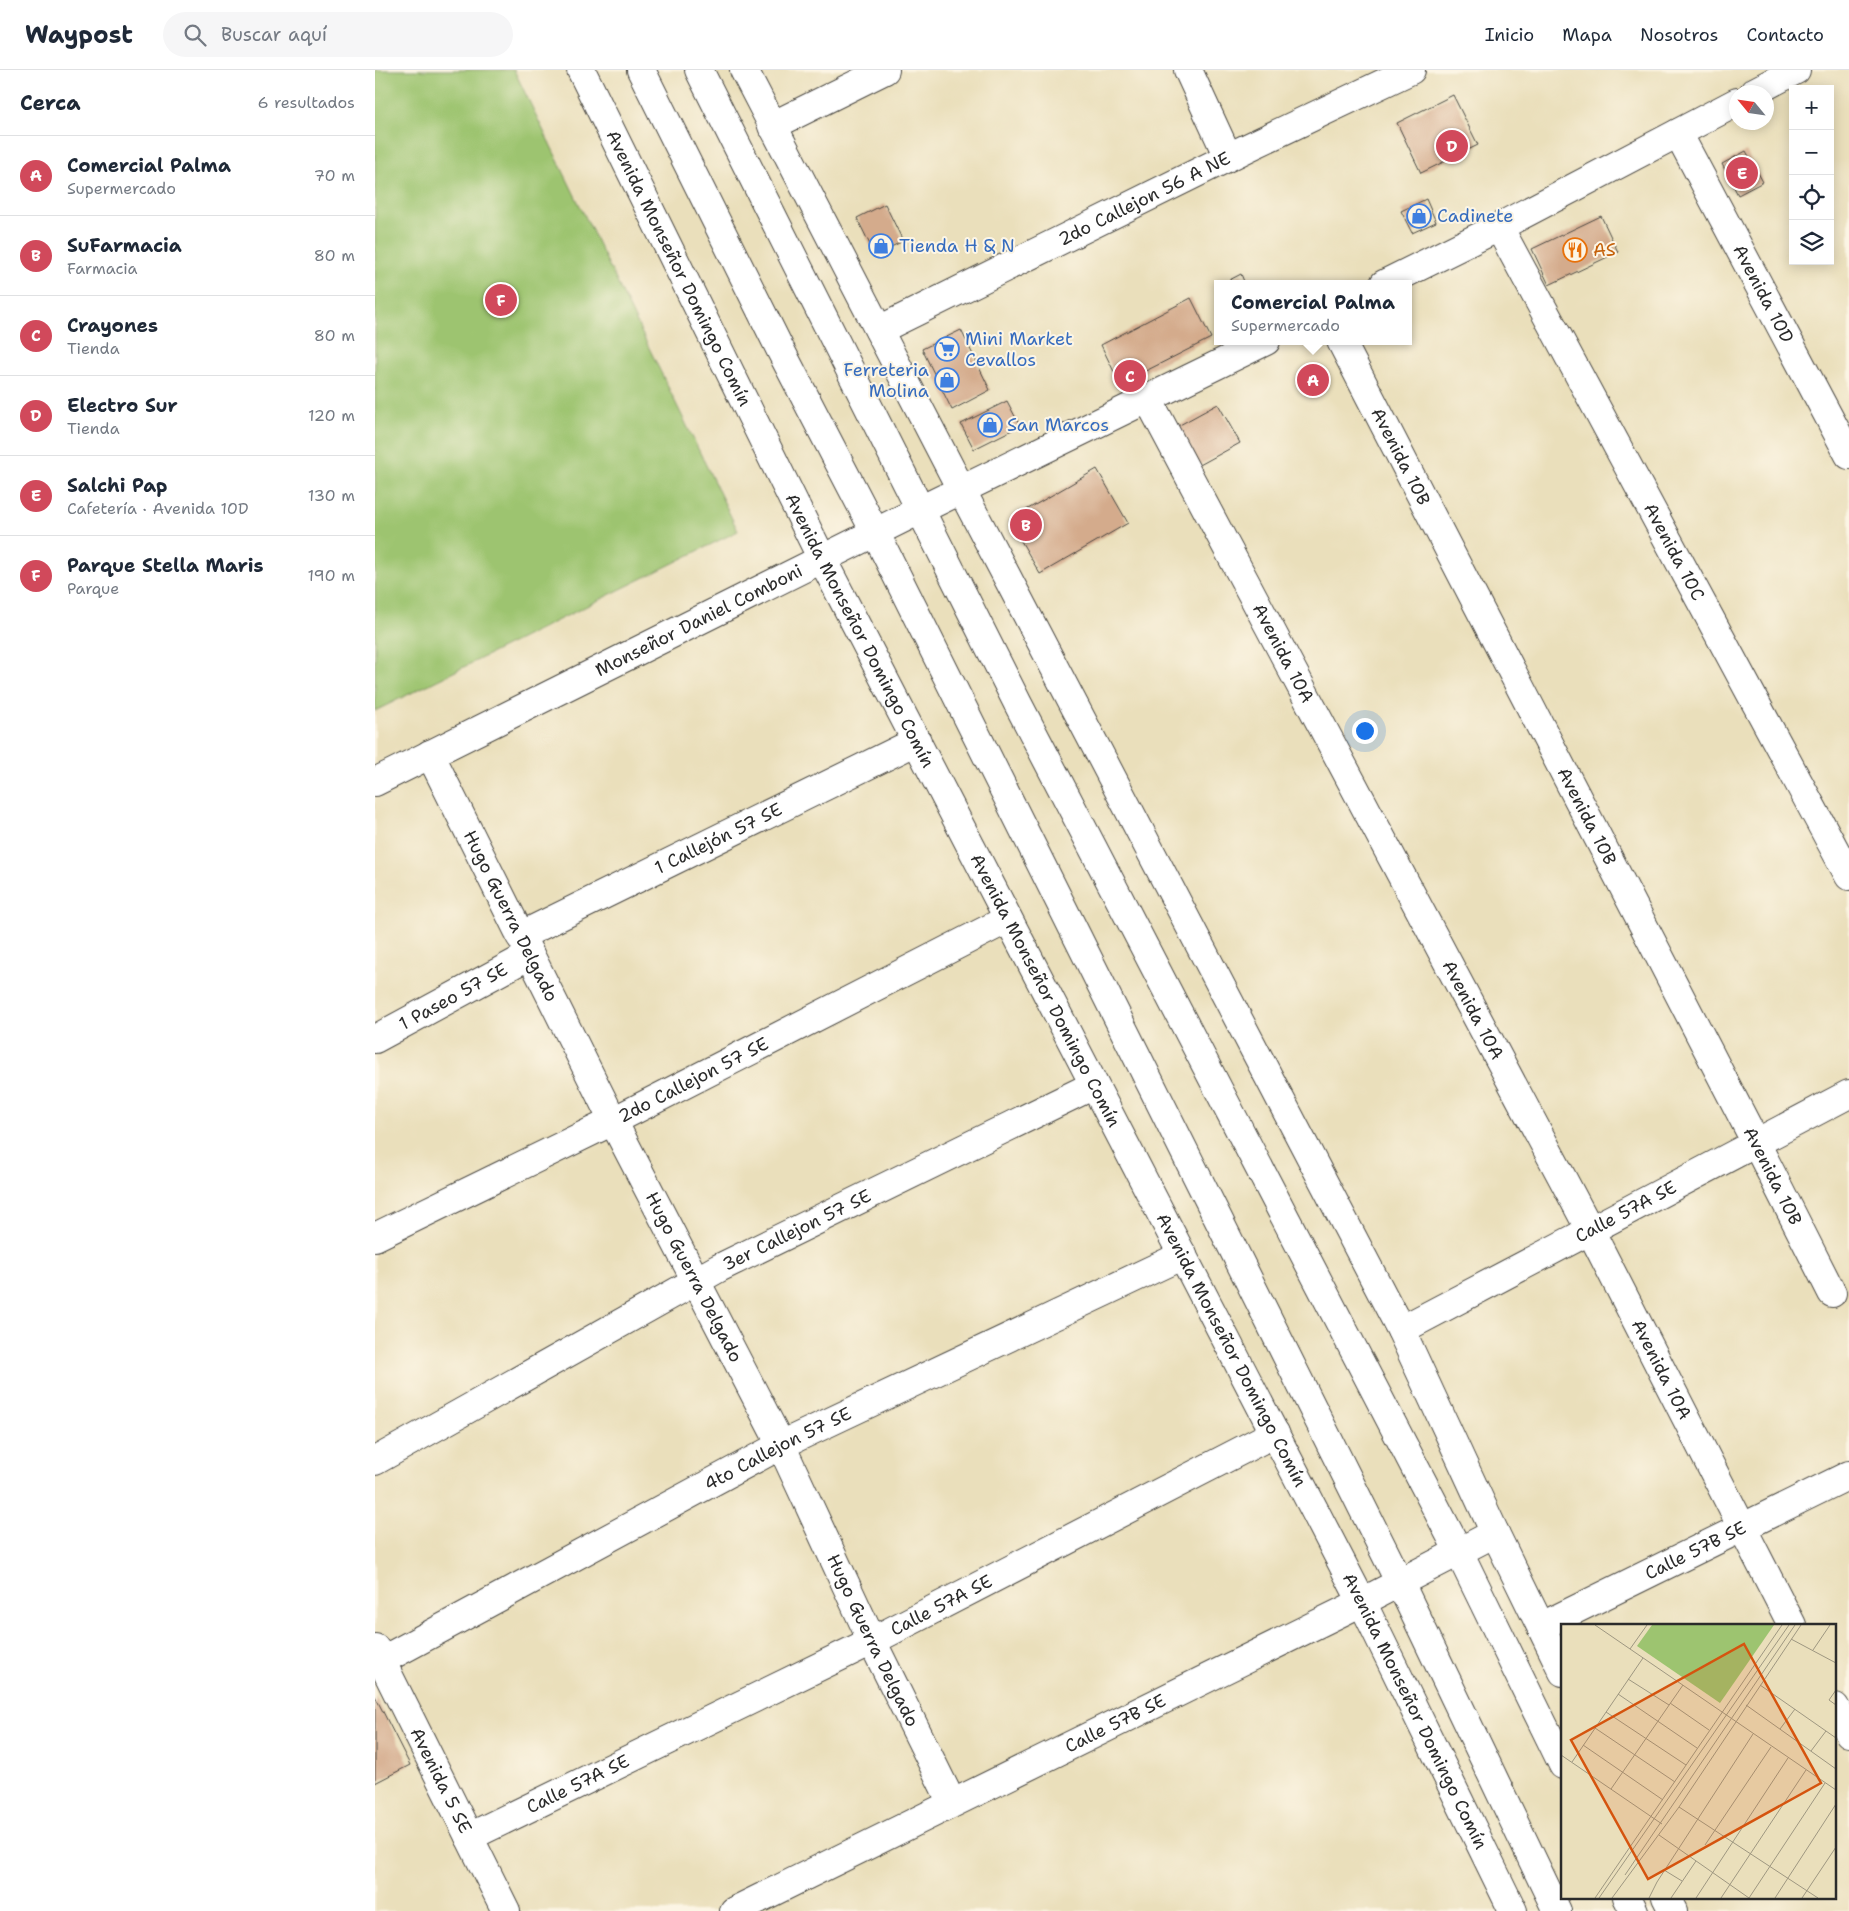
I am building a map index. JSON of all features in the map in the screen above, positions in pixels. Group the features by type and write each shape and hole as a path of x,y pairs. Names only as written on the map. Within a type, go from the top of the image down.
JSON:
{"street":[{"name":"Avenida Monseñor Domingo Comín","path":"581,70 822,559 1362,1602 1513,1911"},
{"path":"641,70 781,351 875,532 1400,1583 1557,1911"},
{"path":"699,70 1018,704 1459,1552 1561,1761"},
{"path":"744,70 1401,1330 1495,1533 1561,1668"},
{"path":"772,126 885,70"},
{"path":"1188,70 1228,157"},
{"name":"2do Callejon 56 A NE","path":"879,330 1228,157 1411,70"},
{"path":"1767,85 1796,70"},
{"path":"1392,280 1499,227 1729,106"},
{"name":"Avenida 10D","path":"1678,133 1849,456"},
{"name":"Avenida 10C","path":"1499,227 1849,876"},
{"name":"Monseñor Daniel Comboni","path":"375,782 961,489 1258,345"},
{"name":"Avenida 10B","path":"1343,345 1832,1293"},
{"name":"Avenida 10A","path":"1148,399 1590,1230 1791,1624"},
{"name":"1 Callejón 57 SE","path":"525,945 917,742"},
{"name":"Hugo Guerra Delgado","path":"430,754 613,1121 781,1445 872,1641 952,1803"},
{"name":"2do Callejon 57 SE","path":"375,1237 613,1121 1009,919"},
{"name":"1 Paseo 57 SE","path":"375,1040 525,945"},
{"name":"3er Callejon 57 SE","path":"375,1461 719,1268 1094,1085"},
{"name":"Calle 57A SE","path":"1401,1330 1849,1094"},
{"name":"4to Callejon 57 SE","path":"378,1655 781,1445 1183,1255"},
{"name":"Calle 57A SE","path":"469,1837 872,1641 1275,1433"},
{"name":"Calle 57B SE","path":"1542,1626 1849,1475"},
{"name":"Calle 57B SE","path":"734,1911 1362,1602 1495,1533"},
{"name":"Avenida 5 SE","path":"378,1655 506,1911"},
{"path":"1837,1711 1849,1733"},
{"path":"1628,1898 1634,1911"},
{"path":"1666,1898 1673,1911"}],"green space":[{"path":"375,70 514,70 738,531 375,711"}],"building":[{"path":"1453,95 1478,145 1421,173 1397,123"},
{"path":"1746,151 1763,182 1738,195 1722,164"},
{"name":"Cadinete","path":"1426,199 1436,222 1412,233 1401,211"},
{"path":"885,204 903,241 875,255 857,218"},
{"name":"AS","path":"1601,216 1618,252 1549,285 1532,249"},
{"path":"1241,274 1243,280 1230,280"},
{"path":"1191,298 1211,338 1120,384 1101,345"},
{"path":"961,330 990,390 952,410 922,349"},
{"path":"1319,365 1330,381 1306,396 1296,379"},
{"name":"San Marcos","path":"1007,401 1020,426 974,449 961,424"},
{"path":"1218,404 1240,443 1198,466 1176,427"},
{"path":"1097,469 1128,523 1040,574 1009,520"},
{"path":"375,1696 410,1765 375,1783"}],"place":[{"name":"Electro Sur","path":"1452,146"},
{"name":"Salchi Pap","path":"1742,173"},
{"name":"Cadinete","path":"1419,216"},
{"name":"Tienda H & N","path":"881,246"},
{"name":"AS","path":"1575,250"},
{"name":"Parque Stella Maris","path":"501,300"},
{"name":"Mini Market Cevallos","path":"947,349"},
{"name":"Crayones","path":"1130,376"},
{"name":"Ferreteria Molina","path":"947,380"},
{"name":"Comercial Palma","path":"1313,380"},
{"name":"San Marcos","path":"990,425"},
{"name":"SuFarmacia","path":"1026,525"}]}
